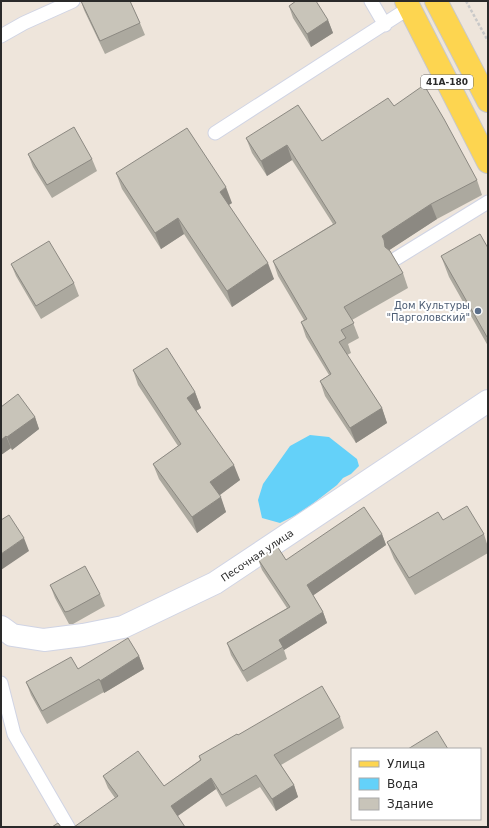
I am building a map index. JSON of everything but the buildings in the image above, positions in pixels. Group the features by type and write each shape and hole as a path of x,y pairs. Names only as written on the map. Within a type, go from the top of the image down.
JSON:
{"main road":[{"name":"41А-180","path":"436,1 488,101"},
{"name":"41А-180","path":"408,5 488,162"}],"street":[{"name":"Песочная улица","path":"1,627 12,635 44,640 83,635 123,627 214,583 488,401"}],"lane":[{"path":"1,36 24,23 73,1"},
{"path":"371,1 385,25"},
{"path":"215,133 385,25 408,5"},
{"path":"397,258 488,202"},
{"path":"1,684 14,734 68,827"}],"path":[{"path":"466,1 488,42"}],"water":[{"path":"310,435 329,437 357,459 359,466 351,474 343,478 337,485 296,515 280,523 262,518 258,500 263,484 290,446"}],"place":[{"name":"Дом Культуры \"Парголовский\"","path":"478,311"}]}
